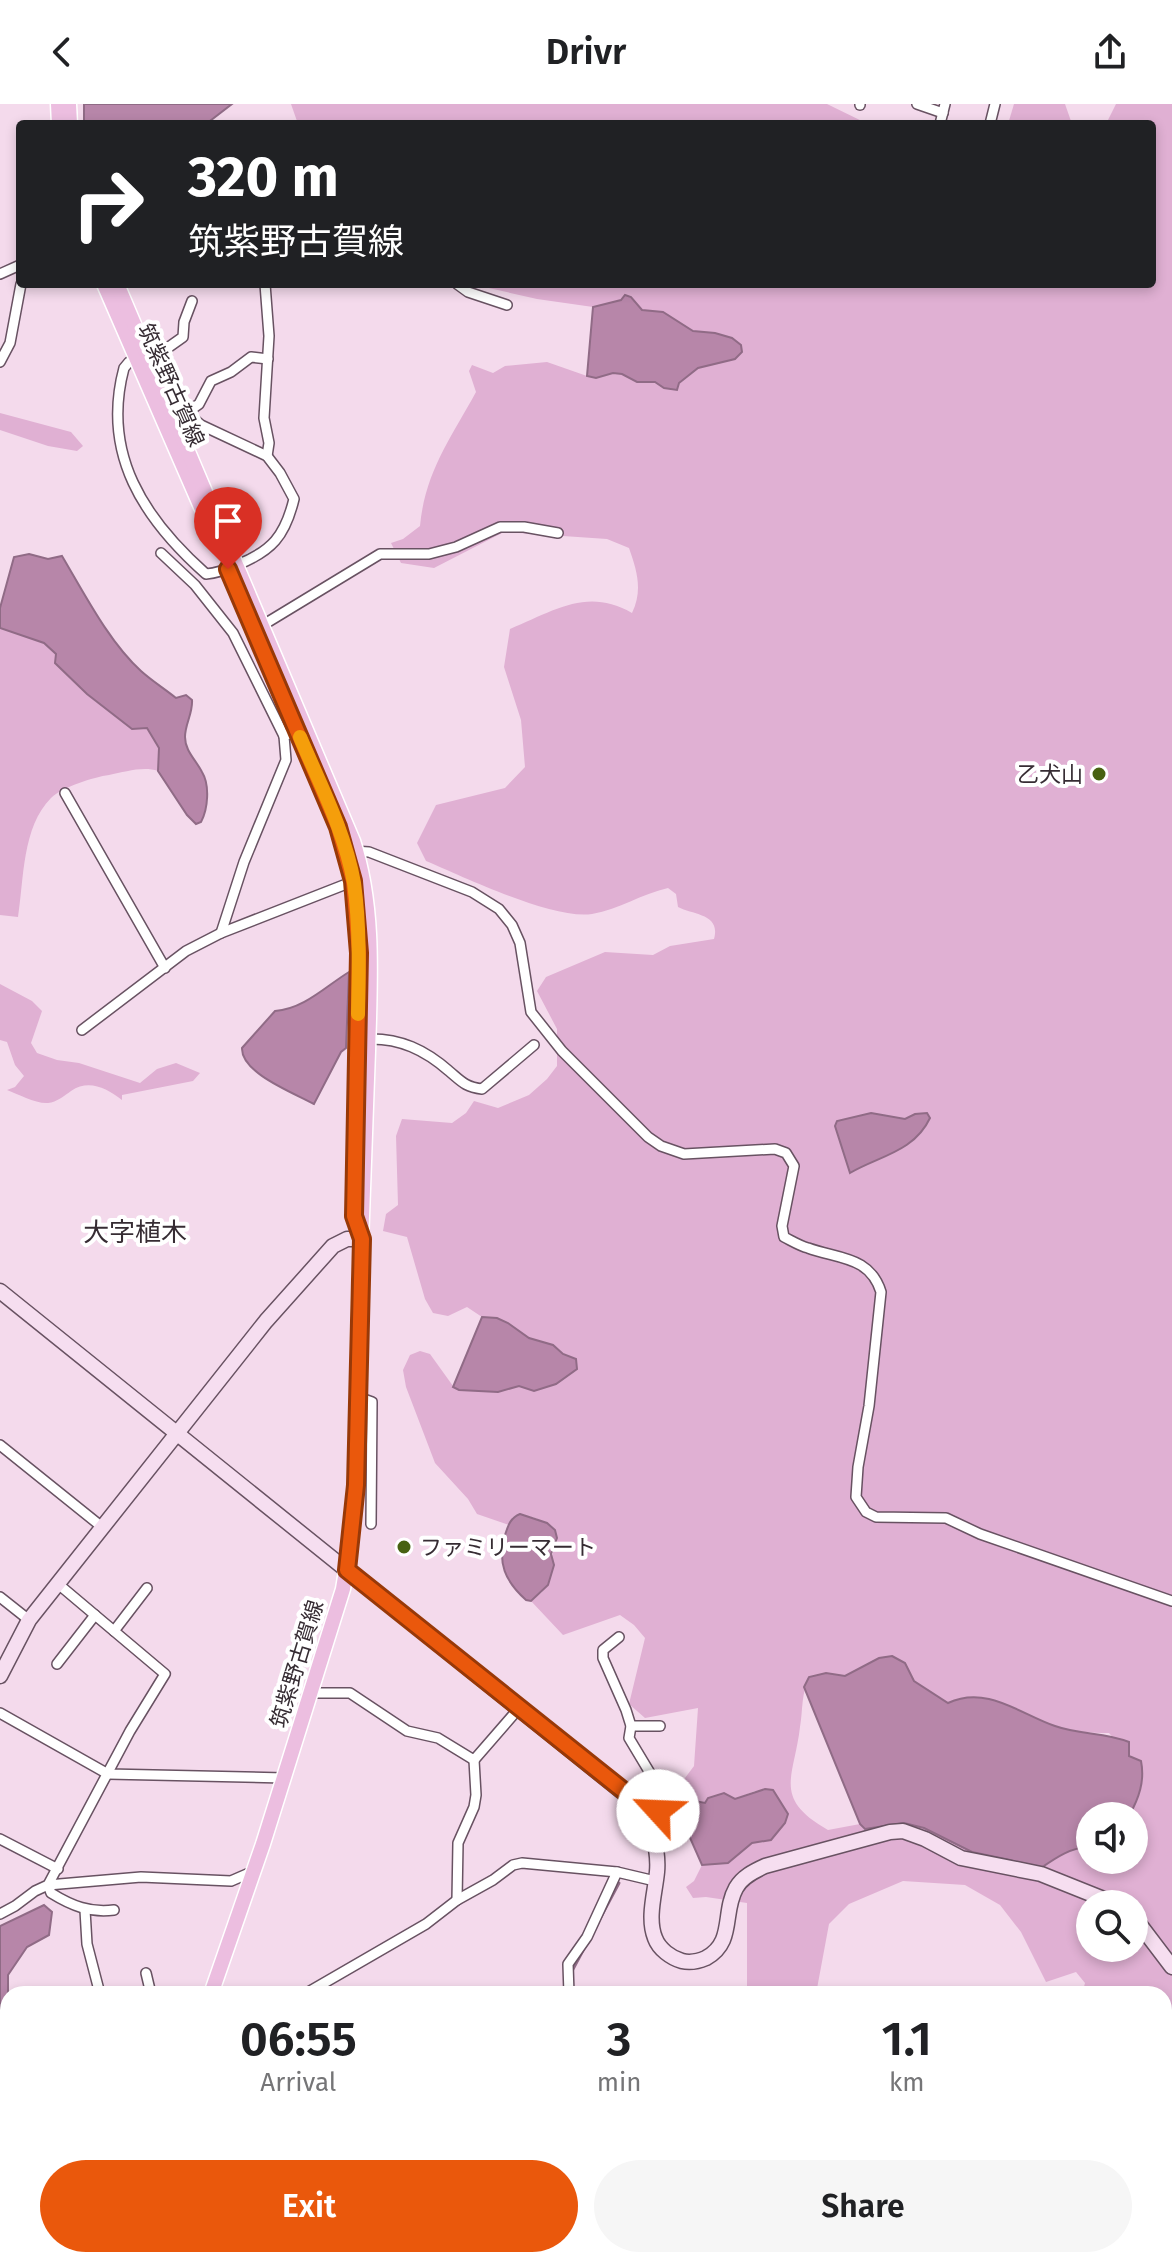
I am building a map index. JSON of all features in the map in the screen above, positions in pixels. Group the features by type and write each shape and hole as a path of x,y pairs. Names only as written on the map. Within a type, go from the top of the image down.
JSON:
{"main road":[{"name":"筑紫野古賀線","path":"106,288 141,357 232,568 296,731 351,852 358,879 370,965 356,1485 347,1570 284,1778 214,1986"},
{"name":"筑紫野古賀線","path":"118,288 141,357 181,417 232,568 263,625 296,731"},
{"name":"筑紫野古賀線","path":"358,879 354,1216 362,1239"}],"street":[{"path":"917,104 944,109"},
{"path":"0,362 10,343 20,288"},
{"path":"265,288 269,336 264,418 269,443 267,456"},
{"path":"462,288 507,305"},
{"path":"141,357 124,368 117,413 125,464 136,491 150,515 206,574 220,573 257,558 277,541 288,523 294,499 267,456 181,417 159,354 183,337 184,322 192,301"},
{"path":"181,417 199,404 211,381 231,372 251,357 268,359"},
{"path":"263,625 380,554 429,554 456,547 500,527 524,527 558,533"},
{"path":"161,553 195,585 233,633 296,731 244,862 221,933"},
{"path":"65,793 165,968"},
{"path":"351,852 369,852 472,892 499,909 512,925 520,943 531,1012 572,1061 661,1146 684,1154 775,1149 786,1153 794,1166 782,1226 784,1237 806,1248 853,1261 876,1278 881,1292 869,1406 858,1467 856,1497 866,1512 876,1517 896,1519 951,1519 980,1534 1172,1601"},
{"path":"82,1030 186,951 221,933 358,879"},
{"path":"368,1039 401,1041 449,1071 468,1087 482,1089 534,1045"},
{"path":"0,1676 29,1620 57,1583 318,1260 333,1246 347,1239 362,1239"},
{"path":"0,1291 641,1807 655,1844 651,1928 656,1943 669,1955 683,1961 698,1962 719,1950 726,1935 727,1912 734,1891 754,1871 890,1832 913,1834 961,1858 1041,1874 1081,1890"},
{"path":"358,1397 372,1402 371,1524"},
{"path":"0,1445 102,1527"},
{"path":"48,1885 130,1731 165,1674 57,1583"},
{"path":"114,1631 147,1588"},
{"path":"0,1597 29,1620"},
{"path":"57,1664 95,1615"},
{"path":"619,1637 613,1645 603,1650 603,1658 626,1710 631,1726 629,1738 659,1788 658,1811 648,1821"},
{"path":"311,1693 350,1693 407,1731 438,1738 474,1760"},
{"path":"457,1900 458,1843 476,1795 474,1760 520,1707"},
{"path":"0,1713 108,1774 284,1778"},
{"path":"631,1726 660,1726"},
{"path":"0,1839 58,1869"},
{"path":"319,1986 426,1924 457,1900 513,1865 522,1863 617,1872 655,1881"},
{"path":"0,1914 48,1885 141,1877 231,1881 254,1871"},
{"path":"569,1986 568,1964 593,1926 617,1872"},
{"path":"48,1885 51,1893 85,1910 114,1910"},
{"path":"85,1910 87,1944 98,1986"},
{"path":"1148,1935 1172,1967"},
{"path":"146,1973 149,1986"}],"shaded area":[{"path":"84,104 232,104 211,120 84,120"},
{"path":"291,104 827,104 860,120 297,120"},
{"path":"1014,104 1065,104 1071,120 1009,120"},
{"path":"1116,104 1172,104 1172,1986 1084,1986 1076,1972 1046,1982 1021,1932 1000,1905 965,1885 903,1881 849,1904 829,1924 817,1986 747,1986 747,1903 693,1898 686,1887 694,1881 702,1865 728,1863 752,1843 771,1840 788,1814 772,1790 755,1791 735,1799 723,1793 699,1803 690,1800 691,1794 676,1790 694,1766 698,1708 645,1718 629,1704 645,1638 634,1625 620,1615 563,1635 531,1601 542,1592 557,1538 544,1523 533,1517 513,1517 509,1525 477,1514 468,1499 435,1463 406,1387 403,1370 410,1355 420,1351 430,1354 458,1390 498,1392 519,1386 535,1391 556,1384 577,1369 553,1345 529,1338 497,1318 482,1317 467,1307 448,1316 433,1313 425,1299 407,1237 383,1231 386,1214 398,1205 396,1136 402,1119 452,1123 466,1113 474,1101 498,1108 529,1095 547,1079 557,1066 557,1029 537,991 546,977 605,952 653,955 670,946 714,939 714,925 710,920 678,907 676,894 668,888 612,909 575,914 509,896 426,861 417,843 436,805 505,788 525,767 521,720 504,667 510,629 556,609 585,602 616,605 632,613 638,588 629,548 607,539 504,532 434,568 401,563 391,543 403,539 420,526 433,472 476,392 469,371 472,365 493,373 505,366 547,362 596,378 622,374 655,382 664,388 677,389 690,372 725,361 693,331 663,312 641,310 621,300 593,307 489,288 1156,288 1156,120 1108,120","holes":["905,1663 914,1681 948,1703 962,1698 989,1699 1061,1728 1109,1733 1129,1756 1131,1802 1148,1802 1148,1874 1076,1874 1076,1849 1038,1870 972,1852 924,1828 904,1823 865,1828 860,1824 828,1830 799,1808 793,1797 791,1774 804,1695 810,1677 826,1673 845,1676 868,1664"]},
{"path":"625,295 631,297 642,310 663,312 693,331 732,338 741,345 742,352 735,359 698,368 679,383 677,390 664,388 655,382 637,382 622,374 596,378 587,376 593,307 621,300"},
{"path":"0,413 71,432 83,446 77,451 48,446 0,430"},
{"path":"29,554 48,559 62,556 98,616 129,659 176,698 186,695 192,700 185,742 206,783 207,804 201,822 196,824 187,815 158,771 159,748 147,728 132,729 87,694 55,663 56,654 44,643 0,628 0,608 14,557"},
{"path":"0,628 44,643 96,702 147,728 159,748 158,771 140,769 95,778 70,786 51,798 34,823 29,838 18,917 0,915"},
{"path":"349,972 346,1048 314,1104 259,1074 244,1057 242,1048 275,1011 296,1006"},
{"path":"0,984 32,1001 42,1011 31,1043 37,1053 140,1083 157,1069 176,1063 200,1073 193,1081 122,1095 122,1100 91,1085 78,1087 48,1103 7,1090 15,1087 24,1076 15,1065 7,1042 0,1040"},
{"path":"871,1113 905,1119 927,1113 930,1118 915,1139 905,1146 850,1173 835,1126 837,1121"},
{"path":"482,1317 497,1318 529,1338 553,1345 563,1354 576,1359 577,1369 556,1384 534,1391 519,1386 498,1392 453,1387"},
{"path":"520,1514 547,1523 555,1530 557,1538 551,1554 554,1565 548,1585 531,1601 526,1600 513,1586 503,1563 507,1528"},
{"path":"892,1656 905,1663 914,1681 948,1703 962,1698 990,1699 1055,1726 1129,1742 1129,1756 1141,1761 1142,1782 1135,1802 1076,1802 1076,1850 1038,1870 972,1852 924,1828 904,1823 865,1829 860,1824 804,1687 809,1677 826,1673 845,1676 879,1658"},
{"path":"765,1789 773,1790 788,1814 785,1823 771,1840 752,1843 728,1863 702,1865 680,1815 681,1809 690,1800 705,1803 708,1798 724,1793 735,1799"},
{"path":"44,1905 52,1912 49,1935 27,1947 8,1975 8,1986 0,1986 0,1926"}],"waterway":[{"path":"572,1971 619,1883"}],"slow traffic":[{"path":"300,737 338,827 353,881 359,953 358,1014"}],"place":[{"name":"乙犬山","path":"1099,774"},
{"name":"ファミリーマート","path":"404,1547"}],"district":[{"name":"大字植木","path":"135,1232"}],"route":[{"path":"228,569 338,827 353,881 359,953 354,1216 362,1239 356,1485 347,1570 624,1791 641,1807 648,1821 658,1811"}]}
